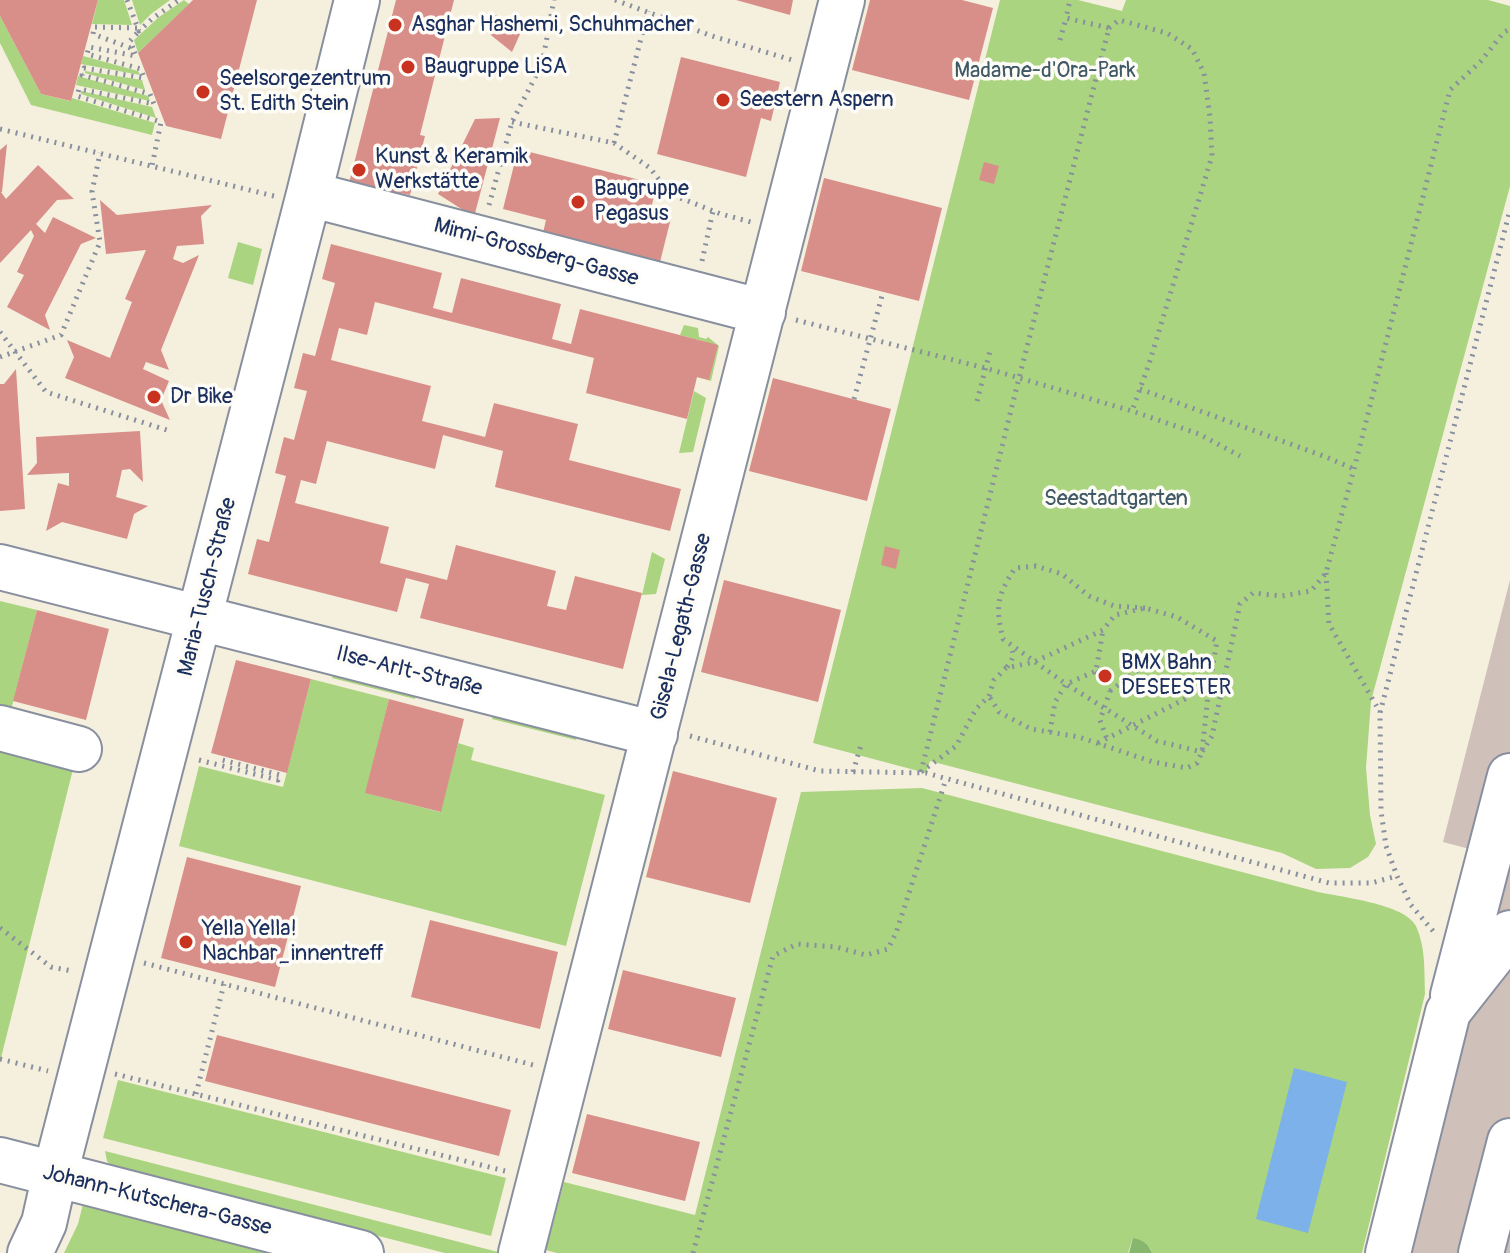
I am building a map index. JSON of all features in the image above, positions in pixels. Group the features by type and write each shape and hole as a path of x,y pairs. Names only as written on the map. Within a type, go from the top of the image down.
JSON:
{"street":[{"name":"Maria-Tusch-Straße","path":"30,1253 44,1223 357,0"},
{"name":"Gisela-Legath-Gasse","path":"521,1253 655,734 776,315 842,0"},
{"name":"Mimi-Grossberg-Gasse","path":"308,199 776,315"},
{"name":"Ilse-Arlt-Straße","path":"0,567 655,734"},
{"path":"0,728 79,749"},
{"path":"1388,1253 1510,776"},
{"path":"1448,1012 1510,933"},
{"path":"1481,1253 1510,1141"},
{"name":"Johann-Kutschera-Gasse","path":"0,1160 361,1253"}],"path":[{"path":"127,0 138,29"},
{"path":"152,166 161,122 130,41 138,29 179,0"},
{"path":"488,210 512,122 542,64 554,0"},
{"path":"615,0 712,36 797,61"},
{"path":"1060,40 1070,0"},
{"path":"614,143 648,11"},
{"path":"1066,18 1109,28"},
{"path":"921,772 1109,28 1119,20 1167,33 1192,49 1204,73 1212,156 1132,411"},
{"path":"135,52 93,34 94,27 138,29"},
{"path":"1380,713 1329,624 1326,573 1450,90 1510,29"},
{"path":"135,52 89,47 87,54 141,69"},
{"path":"144,78 84,68 82,75 150,94"},
{"path":"154,104 79,89 77,96 161,122"},
{"path":"512,122 614,143 650,168 670,194 755,223"},
{"path":"0,129 308,199"},
{"path":"0,357 61,335 100,242 92,192 100,153"},
{"path":"1058,191 1066,194"},
{"path":"1464,953 1446,947 1411,905 1386,846 1381,811 1380,713 1510,210"},
{"path":"701,264 713,211"},
{"path":"854,399 883,292"},
{"path":"776,315 985,368 1132,411 1199,434 1240,456"},
{"path":"0,332 46,392 170,431"},
{"path":"977,401 990,351"},
{"path":"1140,389 1354,469"},
{"path":"1036,566 1062,574 1089,596 1114,606 1145,608 1177,617 1217,641 1202,752 1157,741 1066,684 1003,639 997,614 1002,589 1015,568 1036,566"},
{"path":"989,696 999,712 1031,729 1079,737 1153,762 1187,768 1197,763 1212,736 1240,604 1253,593 1281,596 1311,591 1326,573"},
{"path":"960,574 970,576"},
{"path":"1006,668 1034,662 1103,630 1115,615 1145,608"},
{"path":"1096,671 1103,630"},
{"path":"921,772 956,746 976,709 989,696 994,680 1013,659 1009,644"},
{"path":"1117,751 1106,740 1100,720 1110,691 1156,656"},
{"path":"1050,732 1055,702 1066,684 1096,671"},
{"path":"1096,671 1110,691"},
{"path":"1097,744 1185,699 1210,681"},
{"path":"655,734 683,734 820,771 921,772 1329,883 1371,883 1397,876"},
{"path":"853,772 861,745"},
{"path":"190,757 278,780 280,775 222,760 222,756"},
{"path":"693,1253 773,956 797,944 836,947 866,955 888,949 896,933 946,779"},
{"path":"0,928 51,967 72,971"},
{"path":"112,954 568,1074"},
{"path":"196,1094 224,984"},
{"path":"0,1059 196,1094 540,1180"}],"shaded area":[{"path":"1510,580 1510,1253 1374,1253 1477,851 1443,842"}],"green space":[{"path":"98,0 124,0 132,25 92,24"},
{"path":"132,0 170,0 140,25"},
{"path":"184,0 189,4 138,53 134,40"},
{"path":"1000,0 1078,0 1122,11 1126,0 1488,0 1510,6 1510,186 1371,701 1366,768 1376,844 1368,857 1350,868 1316,869 1282,853 930,761 926,773 813,743"},
{"path":"0,16 41,94 70,101 72,98 155,123 152,135 31,105 0,43"},
{"path":"83,56 138,71 140,75 81,64"},
{"path":"85,73 142,80 145,90"},
{"path":"78,76 148,96 150,101 76,85"},
{"path":"81,91 152,107 156,118 81,94"},
{"path":"238,242 262,249 253,285 228,278"},
{"path":"684,325 698,328 699,337 708,337 719,346 711,381 697,377 706,342 680,335"},
{"path":"694,391 706,398 693,452 679,453"},
{"path":"652,552 665,559 656,594 642,595"},
{"path":"0,601 37,610 10,714 0,721"},
{"path":"334,671 417,692 415,699 332,678"},
{"path":"311,679 389,699 366,793 440,812 458,743 474,748 471,760 605,795 566,946 179,846 199,766 283,787"},
{"path":"494,712 578,734 576,740 492,719"},
{"path":"0,733 77,753 0,1062"},
{"path":"922,788 1318,892 1372,903 1410,918 1421,943 1425,994 1362,1253 1152,1253 1150,1248 1133,1238 1128,1253 557,1253 546,1250 564,1182 695,1215 801,792"},
{"path":"118,1080 506,1178 491,1236 103,1138"},
{"path":"105,1151 502,1253 445,1253 113,1168 107,1161"},
{"path":"83,1204 269,1253 64,1253 78,1224"},
{"path":"1133,1238 1144,1242 1152,1253 1129,1253"}],"water":[{"path":"1294,1068 1347,1082 1308,1233 1256,1219"}],"building":[{"path":"0,0 98,0 71,101 41,94 0,16"},
{"path":"193,0 257,0 221,139 166,126 138,53"},
{"name":"Baugruppe LiSA","path":"396,0 454,0 420,135 425,136 410,195 400,193 398,199 348,187"},
{"path":"736,0 793,0 790,15"},
{"path":"870,0 962,0 993,8 969,100 852,70"},
{"path":"487,13 525,23 512,52 482,28"},
{"name":"Seestern Aspern","path":"681,57 780,82 771,121 761,118 746,177 657,154"},
{"path":"500,118 474,217 438,194 475,119"},
{"path":"7,144 1,192 6,199 38,165 74,199 57,200 36,224 45,233 53,217 96,238 81,244 45,315 50,330 7,307 24,275 17,272 34,236 31,230 0,263 0,150"},
{"name":"Baugruppe Pegasus","path":"518,149 644,181 641,193 654,196 650,213 671,218 660,262 543,233 546,220 503,209"},
{"path":"984,162 999,166 994,184 979,180"},
{"path":"824,178 942,208 919,301 801,271"},
{"path":"100,200 117,215 212,205 201,216 204,244 177,246 173,259 183,263 199,255 161,350 169,370 146,362 143,369 169,381 161,400 170,420 65,378 74,357 67,340 110,358 132,302 125,299 146,250 106,254"},
{"path":"331,244 442,273 433,308 452,313 461,278 561,304 552,339 571,344 580,309 718,345 709,380 697,377 687,419 586,393 594,358 375,302 367,335 339,328 331,360 431,386 422,421 485,437 494,403 578,424 569,460 681,489 670,531 495,487 503,451 443,435 435,469 327,441 316,484 301,480 295,503 389,527 380,563 447,580 456,545 556,571 547,606 566,610 575,576 642,593 623,669 420,618 429,584 406,578 397,612 248,574 257,539 269,542 286,476 275,473 284,437 294,440 307,391 294,388 303,353 315,356 335,283 322,279"},
{"path":"16,369 25,509 0,511 0,384 4,384"},
{"path":"773,378 891,409 867,501 749,471"},
{"path":"140,431 143,482 130,469 122,470 116,497 148,506 134,514 127,539 62,522 46,531 58,483 69,486 69,473 27,475 37,463 36,437"},
{"path":"885,546 900,550 896,569 881,565"},
{"path":"724,580 841,610 818,702 701,672"},
{"path":"37,610 109,629 86,720 13,701"},
{"path":"236,660 311,679 287,773 211,753"},
{"path":"389,699 464,719 441,812 365,793"},
{"path":"673,771 777,798 750,903 646,877"},
{"path":"187,857 301,886 275,987 161,958"},
{"path":"430,920 558,952 540,1029 411,997"},
{"path":"623,970 736,998 721,1057 608,1029"},
{"path":"217,1035 511,1110 499,1156 205,1081"},
{"path":"587,1114 700,1142 685,1201 572,1173"}],"place":[{"name":"Asghar Hashemi, Schuhmacher","path":"395,25"},
{"name":"Baugruppe LiSA","path":"408,67"},
{"name":"Seelsorgezentrum St. Edith Stein","path":"203,92"},
{"name":"Seestern Aspern","path":"723,100"},
{"name":"Kunst & Keramik Werkstätte","path":"359,170"},
{"name":"Baugruppe Pegasus","path":"578,202"},
{"name":"Dr Bike","path":"154,397"},
{"name":"BMX Bahn DESEESTER","path":"1105,676"},
{"name":"Yella Yella! Nachbar_innentreff","path":"186,942"}],"park label":[{"name":"Madame-d'Ora-Park","path":"1045,71"},
{"name":"Seestadtgarten","path":"1116,499"}]}
